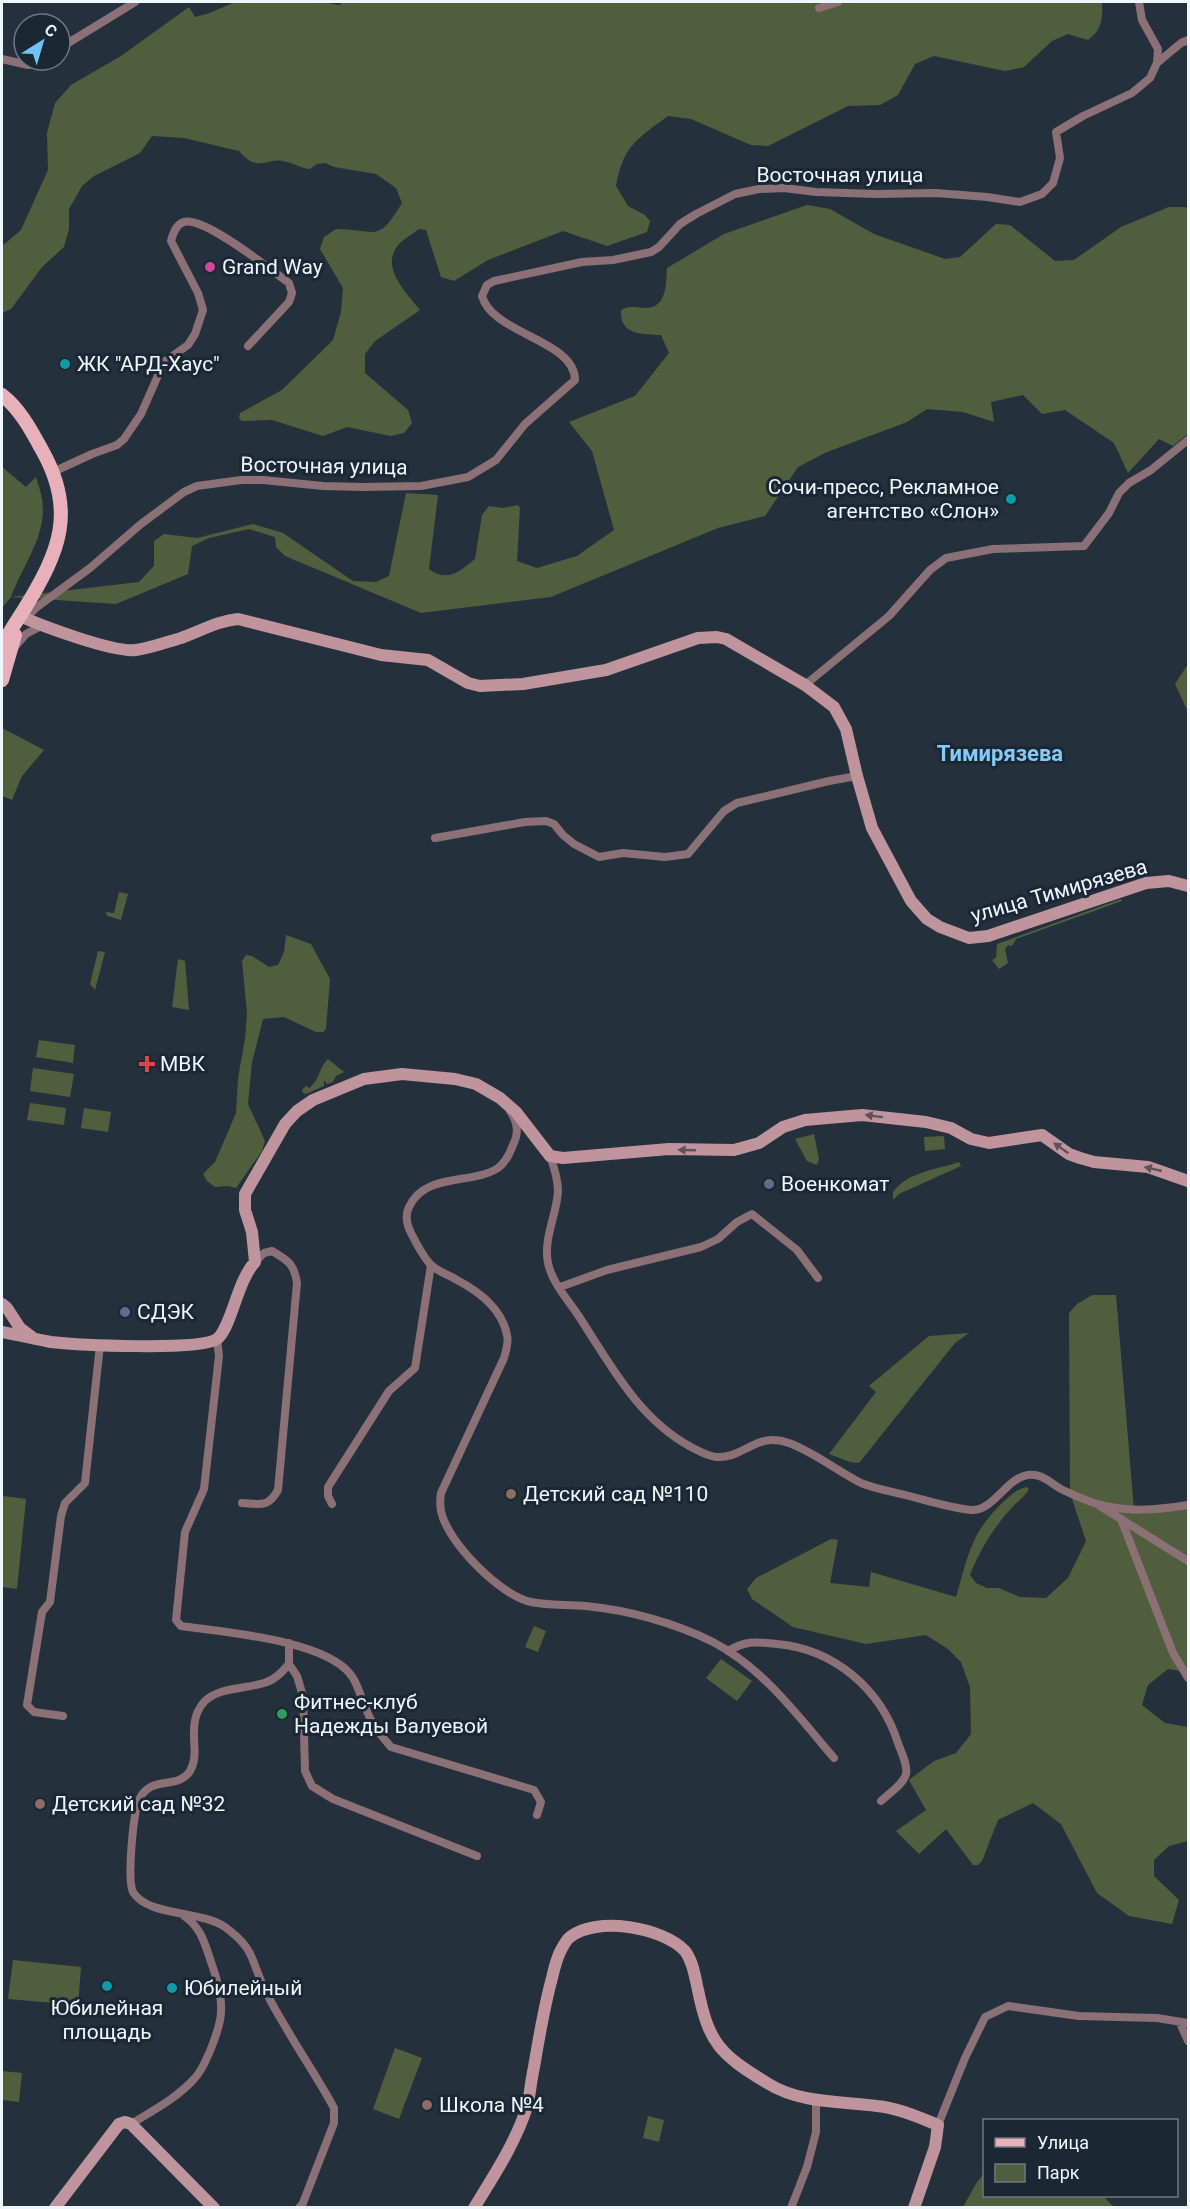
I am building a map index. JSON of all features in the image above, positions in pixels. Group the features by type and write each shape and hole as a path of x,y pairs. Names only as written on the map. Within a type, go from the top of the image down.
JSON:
{"main road":[{"path":"2,395 21,415 47,459 61,497 61,535 4,654 2,680"}],"street":[{"path":"72,41 135,2"},
{"path":"819,8 838,2"},
{"path":"1139,2 1142,20 1158,49 1157,63"},
{"name":"Восточная улица","path":"20,620 90,568 149,518 184,492 197,486 263,480 323,486 421,486 468,477 490,465 525,424 574,380 575,374 567,361 507,323 488,307 482,296 487,285 494,281 582,262 613,260 651,252 659,247 680,224 696,214 735,194 759,189 784,188 816,192 876,194 936,193 1020,202 1042,194 1053,183 1060,158 1056,132 1141,87 1150,78 1157,63 1188,40"},
{"path":"53,472 124,439 141,414 164,362 188,345 195,334 202,310 198,293 171,241 178,225 185,221 196,222 216,231 289,283 292,293 290,302 248,346"},
{"path":"805,685 889,616 930,570 946,558 993,549 1084,546 1109,513 1119,493 1129,483 1151,470 1188,440"},
{"name":"улица Тимирязева","path":"20,620 135,651 183,637 222,620 238,619 381,655 428,660 468,683 480,686 523,684 606,670 698,638 717,637 740,646 805,685 834,707 842,719 872,828 910,901 927,919 940,927 969,938 988,936 1146,883 1169,881 1188,886"},
{"path":"2,637 20,620"},
{"path":"4,654 26,634 43,625"},
{"path":"435,838 525,822 546,821 554,824 574,843 599,857 623,853 665,857 688,854 724,811 737,803 817,783 857,776"},
{"path":"255,1262 252,1232 245,1210 245,1194 285,1124 297,1111 313,1100 368,1078 402,1074 454,1079 476,1084 500,1098 516,1112 550,1156 558,1191 548,1244 548,1263 560,1287 613,1369 642,1407 662,1428 705,1454 718,1457 765,1440 779,1440 792,1444 861,1482 935,1504 973,1510 981,1508 1015,1480 1026,1475 1035,1475 1094,1503 1188,1561"},
{"path":"500,1098 512,1114 518,1128 517,1136 506,1159 499,1167 483,1174 432,1185 409,1206 406,1222 431,1266 482,1296 500,1314 508,1337 504,1358 441,1493 441,1514 465,1555 498,1584 516,1596 531,1602 588,1606 649,1619 687,1631 728,1651 767,1682 834,1758"},
{"path":"550,1156 563,1158 669,1149 734,1150 759,1143 783,1127 805,1120 862,1115 926,1122 951,1128 971,1138 989,1143 1042,1136 1069,1154 1080,1158 1094,1162 1148,1167 1188,1181"},
{"path":"560,1287 607,1270 701,1247 718,1239 737,1222 752,1214 798,1250 818,1278"},
{"path":"2,1332 36,1339 100,1345 203,1344 217,1339 225,1328 244,1276 255,1262 264,1253 272,1251 287,1259 295,1269 297,1283 278,1491 273,1500 264,1505 242,1503"},
{"path":"332,1504 327,1496 328,1487 389,1391 415,1368 431,1266"},
{"path":"2,1304 20,1328 36,1339"},
{"path":"2,1332 10,1326 12,1317"},
{"path":"217,1339 219,1356 204,1489 185,1532 176,1620 181,1626 289,1643 331,1659 351,1674 367,1712 381,1737 391,1747 534,1790 541,1802 537,1815"},
{"path":"63,1716 34,1712 27,1705 42,1612 50,1602 61,1516 65,1503 85,1483 100,1345"},
{"path":"1094,1503 1146,1511 1188,1505"},
{"path":"1121,1519 1173,1653 1188,1678"},
{"path":"728,1651 750,1641 809,1650 851,1672 872,1692 894,1729 907,1770 904,1779 881,1801"},
{"path":"289,1643 289,1664 297,1676 303,1695 304,1771 312,1786 333,1799 477,1856"},
{"path":"289,1664 280,1674 266,1683 216,1694 209,1698 197,1713 193,1728 193,1763 185,1778 178,1781 160,1782 149,1787 141,1796 135,1810 130,1879 132,1890 141,1900 151,1906 218,1922 240,1938 252,1955 264,1989 334,2108 334,2123 323,2155 303,2204 299,2208"},
{"path":"131,2124 173,2097 195,2078 210,2052 221,2012 215,1972 202,1934 193,1921 177,1912"},
{"path":"474,2208 514,2142 527,2106 548,1992 560,1952 569,1937 584,1930 616,1926 638,1929 661,1935 676,1944 685,1952 692,1964 706,2026 713,2041 726,2055 770,2085 816,2101 878,2106 901,2111 938,2125"},
{"path":"914,2208 935,2147 938,2125 964,2058 985,2017 1008,2006 1079,2016 1156,2018 1184,2023 1188,2041"},
{"path":"791,2208 807,2167 816,2132 816,2101"},
{"path":"55,2208 119,2124 125,2122 131,2124 214,2208"}],"green space":[{"path":"235,2 323,2 339,5 343,2 1102,2 1102,18 1099,28 1088,40 1068,34 1052,41 1024,67 1005,71 934,56 915,64 898,95 880,105 848,106 768,146 751,145 691,119 668,116 640,138 627,152 616,186 628,206 645,215 650,221 647,232 607,246 563,231 488,260 454,281 441,277 426,230 419,229 400,243 394,252 392,261 393,270 402,287 420,310 375,341 365,354 365,373 408,410 412,423 404,433 391,436 347,427 323,436 272,420 242,421 239,418 240,413 282,390 333,340 341,312 343,288 320,249 324,237 336,229 375,232 387,225 394,216 402,203 396,188 376,174 334,167 325,163 317,164 310,169 280,161 252,162 239,151 184,138 152,136 140,153 94,176 82,186 69,209 69,229 64,247 42,267 11,309 2,313 2,246 21,230 48,170 47,133 55,103 71,85 121,56 189,7 195,17"},
{"path":"807,205 830,209 874,234 945,259 960,257 996,224 1010,225 1055,261 1074,260 1121,227 1169,207 1188,209 1188,434 1173,446 1159,439 1128,473 1114,443 1065,410 1042,414 1023,395 991,402 994,422 963,412 927,409 907,422 827,452 798,467 765,516 718,528 551,597 421,613 285,556 276,547 275,537 249,529 209,538 192,546 188,574 116,604 11,597 139,582 154,566 154,541 164,534 197,538 253,524 283,533 353,581 376,582 389,576 406,493 438,495 429,569 436,573 454,574 475,559 482,515 489,506 503,508 518,505 520,508 517,561 537,568 577,556 614,530 592,451 569,422 635,396 669,353 661,335 633,332 628,329 621,318 621,310 629,307 652,307 657,304 664,294 667,268 724,234"},
{"path":"2,467 26,487 36,477 43,512 38,538 11,597 2,608"},
{"path":"1188,664 1188,712 1175,684"},
{"path":"2,728 44,750 22,776 12,800 2,796"},
{"path":"119,892 128,894 121,920 106,914 106,912 114,913"},
{"path":"1121,899 1122,901 1016,939 1012,946 1008,945 1005,949 1008,963 999,969 992,960 996,958 997,944"},
{"path":"286,935 311,944 330,979 326,1029 323,1032 316,1032 284,1017 263,1019 252,1062 248,1104 265,1141 262,1151 236,1188 215,1187 207,1181 203,1174 215,1162 236,1113 238,1078 247,1013 242,961 246,955 252,956 269,967 278,965 284,952"},
{"path":"98,951 105,952 95,990 90,984"},
{"path":"178,959 185,961 189,1010 172,1007"},
{"path":"39,1040 75,1045 73,1063 36,1057"},
{"path":"328,1059 344,1072 336,1076 333,1082 327,1084 324,1080 324,1086 306,1094 303,1093 302,1090 306,1086 309,1088 316,1081 322,1066"},
{"path":"33,1068 74,1074 70,1097 30,1091"},
{"path":"30,1103 66,1108 64,1125 27,1120"},
{"path":"84,1108 111,1112 108,1132 81,1128"},
{"path":"814,1134 819,1159 817,1165 807,1161 795,1139"},
{"path":"944,1136 945,1149 925,1151 924,1137"},
{"path":"959,1162 961,1166 899,1194 893,1200 893,1192 899,1185 915,1175"},
{"path":"1092,1295 1116,1295 1134,1510 1188,1502 1188,1672 1168,1669 1148,1685 1142,1705 1165,1723 1188,1727 1188,1841 1169,1846 1154,1860 1154,1876 1179,1900 1172,1924 1129,1916 1097,1893 1061,1824 1033,1803 998,1820 982,1861 978,1865 973,1865 946,1829 919,1854 896,1831 926,1810 909,1780 934,1761 956,1753 971,1734 970,1687 961,1662 948,1649 926,1635 866,1644 793,1627 752,1599 747,1589 756,1578 831,1539 838,1540 830,1583 869,1587 871,1572 956,1597 971,1547 982,1526 1009,1496 1027,1487 1029,1489 1026,1494 993,1531 970,1575 976,1583 987,1588 999,1588 1020,1597 1046,1598 1068,1578 1086,1541 1070,1493 1069,1313 1077,1304"},
{"path":"969,1333 955,1343 859,1463 829,1454 876,1392 869,1386 929,1336"},
{"path":"3,1496 26,1499 17,1589 2,1587"},
{"path":"534,1626 546,1631 538,1652 525,1647"},
{"path":"721,1659 752,1681 737,1701 706,1678"},
{"path":"13,1960 81,1967 78,2005 8,1999"},
{"path":"395,2048 422,2058 399,2119 373,2109"},
{"path":"2,2071 22,2073 19,2102 2,2100"},
{"path":"648,2116 664,2120 659,2142 643,2138"},
{"path":"983,2175 983,2197 1104,2197 1114,2207 963,2207"}],"place":[{"name":"Grand Way","path":"210,267"},
{"name":"ЖК \"АРД-Хаус\"","path":"65,364"},
{"name":"Сочи-пресс, Рекламное агентство «Слон»","path":"1011,499"},
{"name":"МВК","path":"147,1064"},
{"name":"Военкомат","path":"769,1184"},
{"name":"СДЭК","path":"125,1312"},
{"name":"Детский сад №110","path":"511,1494"},
{"name":"Фитнес-клуб Надежды Валуевой","path":"282,1714"},
{"name":"Детский сад №32","path":"40,1804"},
{"name":"Юбилейная площадь","path":"107,1986"},
{"name":"Юбилейный","path":"172,1988"},
{"name":"Школа №4","path":"427,2105"}],"district":[{"name":"Тимирязева","path":"1000,753"}]}
